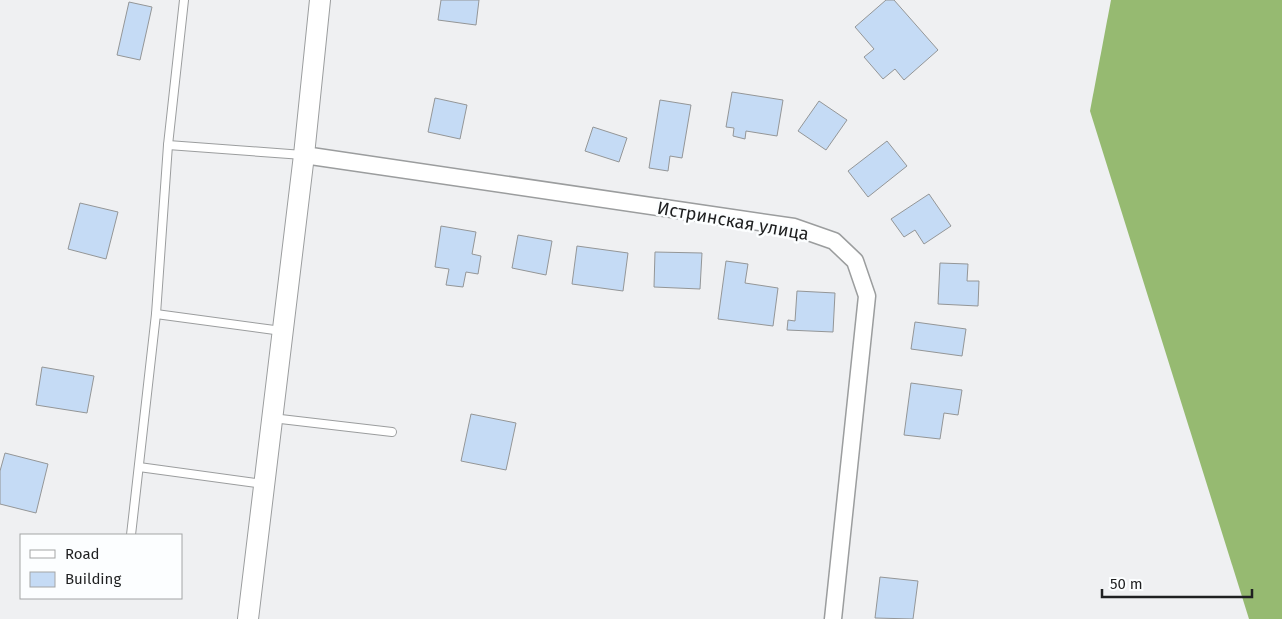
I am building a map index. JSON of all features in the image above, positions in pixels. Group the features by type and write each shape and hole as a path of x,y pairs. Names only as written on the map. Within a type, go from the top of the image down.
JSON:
{"street":[{"path":"248,619 304,155 320,0"},
{"name":"Истринская улица","path":"304,155 794,227 834,241 855,262 867,296 833,619"}],"lane":[{"path":"132,534 156,314 168,145 184,0"},
{"path":"168,145 304,155"},
{"path":"156,314 282,331"},
{"path":"272,418 392,432"},
{"path":"140,467 263,484"}],"green space":[{"path":"1111,0 1282,0 1282,619 1249,619 1090,111"}],"building":[{"path":"441,0 479,0 476,25 438,20"},
{"path":"886,0 894,0 938,50 904,80 895,69 883,79 864,57 874,49 855,27"},
{"path":"129,2 152,7 140,60 117,55"},
{"path":"732,92 783,100 777,136 746,131 745,139 733,136 734,128 726,127"},
{"path":"435,98 467,105 460,139 428,132"},
{"path":"660,100 691,105 682,158 670,156 668,171 649,168"},
{"path":"819,101 847,120 826,150 798,131"},
{"path":"593,127 627,138 619,162 585,151"},
{"path":"887,141 907,166 868,197 848,171"},
{"path":"929,194 951,226 924,244 915,230 904,237 891,219"},
{"path":"80,203 118,212 106,259 68,249"},
{"path":"441,226 476,232 472,254 481,256 478,274 466,272 463,287 446,285 449,269 435,267"},
{"path":"518,235 552,241 546,275 512,268"},
{"path":"577,246 628,253 623,291 572,284"},
{"path":"655,252 702,253 700,289 654,287"},
{"path":"726,261 748,264 745,283 778,288 773,326 718,319"},
{"path":"940,263 968,264 967,281 979,281 978,306 938,304"},
{"path":"797,291 835,293 833,332 787,330 788,320 795,321"},
{"path":"915,322 966,329 962,356 911,349"},
{"path":"42,367 94,376 87,413 36,405"},
{"path":"911,383 962,390 958,415 944,413 940,439 904,435"},
{"path":"471,414 516,423 506,470 461,461"},
{"path":"5,453 48,464 36,513 0,504 0,471"},
{"path":"880,577 918,581 913,619 875,618"}]}
